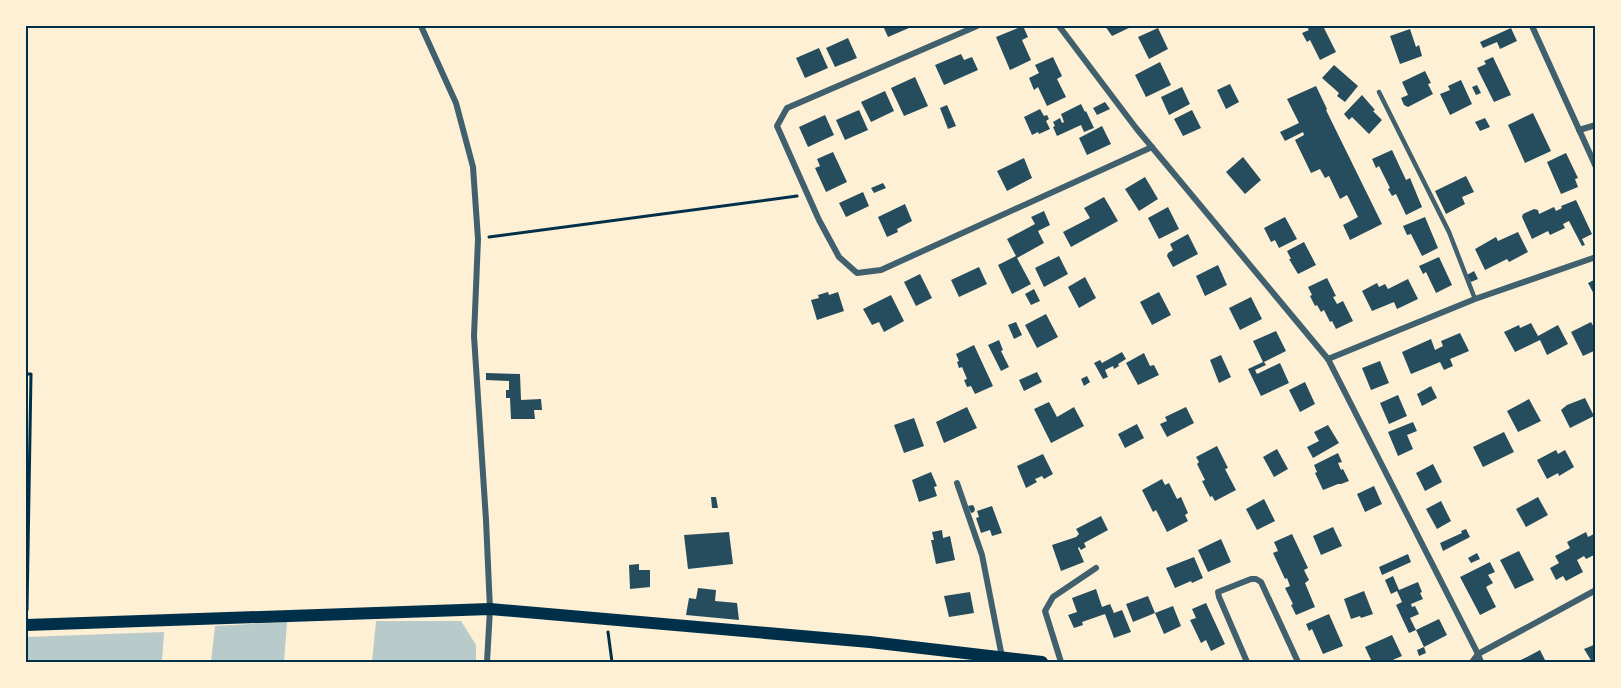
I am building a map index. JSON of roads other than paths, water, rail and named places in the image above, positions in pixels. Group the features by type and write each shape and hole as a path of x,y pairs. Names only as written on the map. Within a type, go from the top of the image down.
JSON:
{"main road":[{"path":"26,626 490,609 870,642 1042,663"}],"street":[{"path":"421,26 456,103 473,167 478,239 474,336 490,609 487,663"},
{"path":"977,26 787,108 777,126 819,220 839,257 857,273 881,270 1152,147"},
{"path":"1059,26 1152,147 1328,359 1481,663"},
{"path":"1532,26 1596,167"},
{"path":"1579,130 1596,125"},
{"path":"1328,359 1475,299 1596,257"},
{"path":"957,483 982,555 1002,658"},
{"path":"1060,663 1045,611 1053,597 1096,568"},
{"path":"1247,663 1218,592 1256,579 1261,582 1298,663"},
{"path":"1472,663 1478,654 1596,590"}],"lane":[{"path":"1379,92 1449,232 1475,299"}]}
